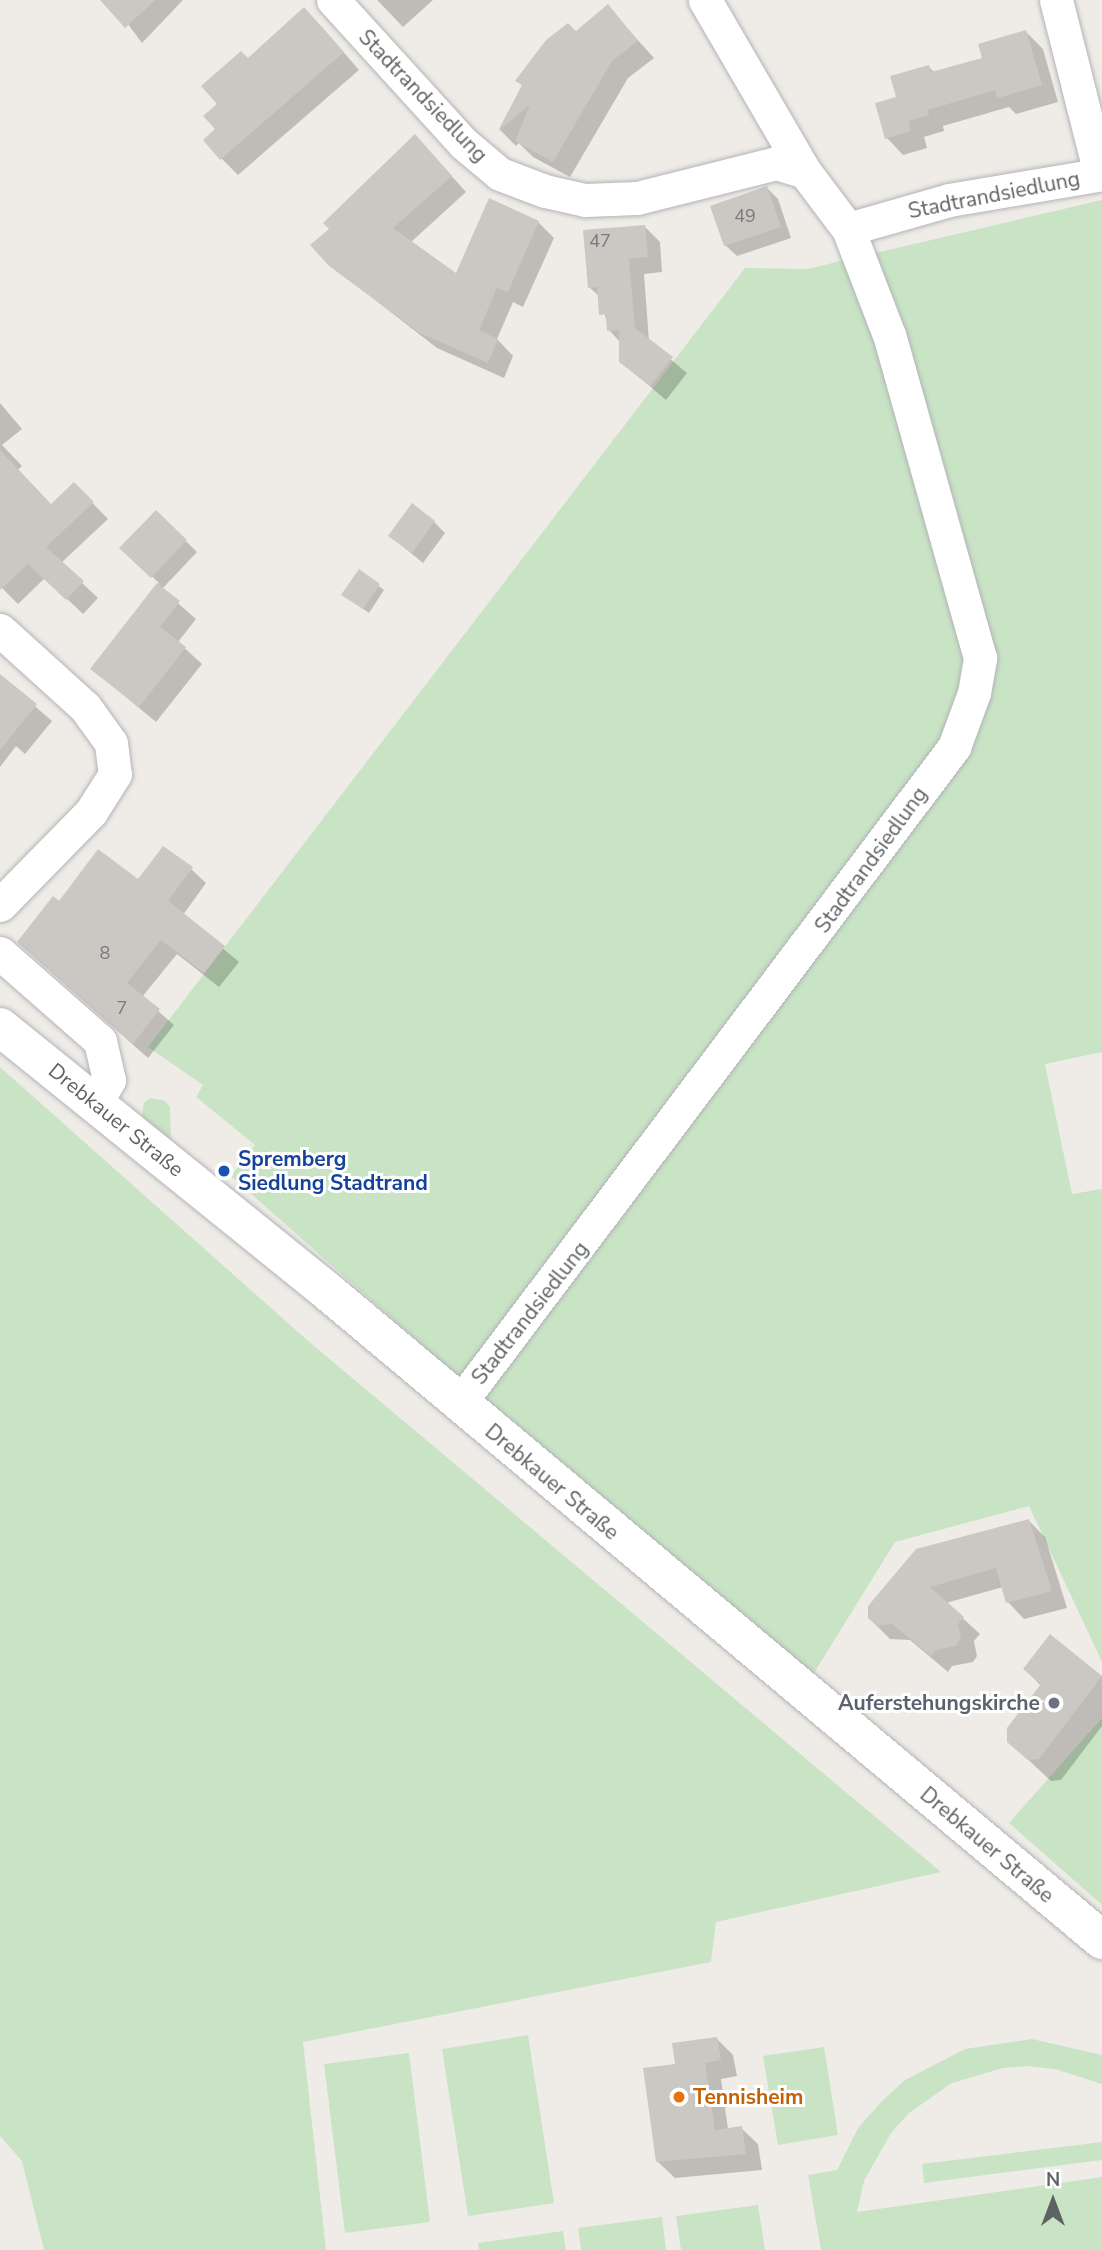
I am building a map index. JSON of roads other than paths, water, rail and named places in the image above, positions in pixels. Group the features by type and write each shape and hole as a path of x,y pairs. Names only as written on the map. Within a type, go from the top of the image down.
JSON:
{"street":[{"name":"Stadtrandsiedlung","path":"333,0 463,144 500,174 545,191 585,200 637,198 776,163 805,172"},
{"name":"Stadtrandsiedlung","path":"459,1404 882,847 954,747 974,693 980,658 928,461 889,335 848,229 805,172 705,0"},
{"name":"Stadtrandsiedlung","path":"848,229 948,200 1101,174 1056,0"},
{"path":"0,630 85,707 111,743 115,774 91,813 0,905"},
{"path":"0,953 100,1041 109,1080 94,1104"},
{"name":"Drebkauer Straße","path":"0,1027 459,1404 1102,1940"}],"place":[{"name":"Spremberg Siedlung Stadtrand","path":"224,1171"},
{"name":"Auferstehungskirche","path":"1054,1703"},
{"name":"Tennisheim","path":"679,2097"}]}
